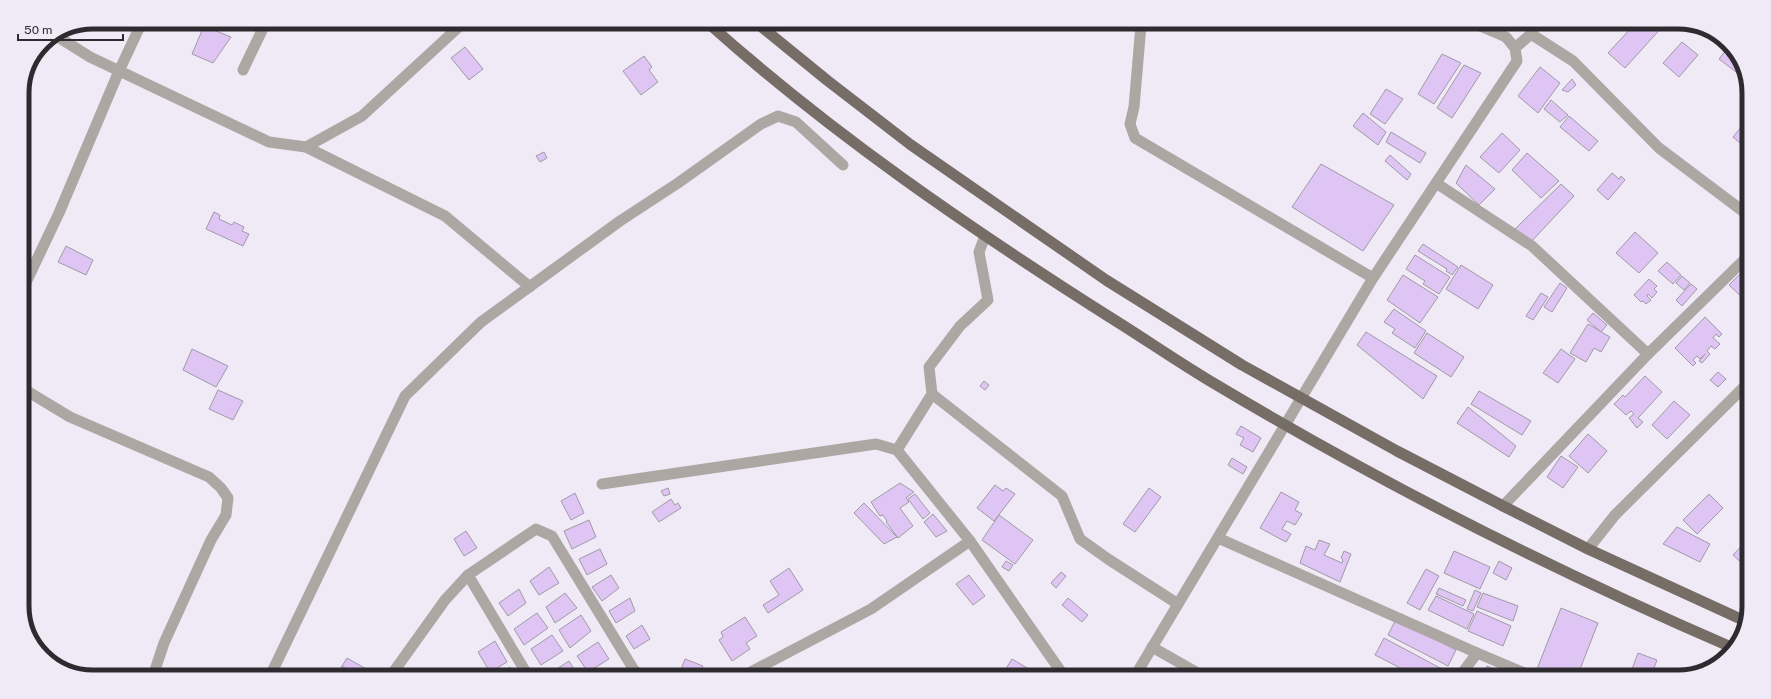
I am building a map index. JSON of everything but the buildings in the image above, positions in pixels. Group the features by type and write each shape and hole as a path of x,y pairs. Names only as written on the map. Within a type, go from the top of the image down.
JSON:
{"main road":[{"path":"714,29 814,112 925,196 1210,380 1398,488 1655,615 1728,646"},
{"path":"764,29 828,81 911,145 1106,280 1242,365 1302,400 1503,506 1588,549 1740,619"}],"street":[{"path":"29,276 59,213 119,71 139,29"},
{"path":"242,70 262,29"},
{"path":"306,147 362,116 456,29"},
{"path":"1141,29 1134,107 1130,124 1135,138 1373,278"},
{"path":"1139,670 1302,400 1373,278 1517,61 1516,48 1506,38 1487,29"},
{"path":"1516,48 1533,30 1573,61 1660,148 1742,210"},
{"path":"60,38 90,57 269,142 306,147 445,216 530,287"},
{"path":"273,670 405,396 481,322 620,221 678,183 762,124 778,116 796,122 843,165"},
{"path":"1436,183 1532,246 1648,354"},
{"path":"897,450 932,394 929,367 960,326 988,300 979,252 985,236"},
{"path":"1503,506 1648,354 1742,262"},
{"path":"1588,549 1615,515 1742,389"},
{"path":"29,392 70,417 208,477 221,488 228,498 226,515 211,540 164,643 155,670"},
{"path":"932,394 1062,496 1080,539 1178,604"},
{"path":"602,484 876,444 897,450 970,541 1060,670"},
{"path":"395,670 445,600 468,575 536,529 552,536 634,670"},
{"path":"1218,538 1517,670"},
{"path":"754,670 871,609 970,541"},
{"path":"468,575 525,670"},
{"path":"1152,647 1192,670"},
{"path":"1464,670 1477,653"}]}
